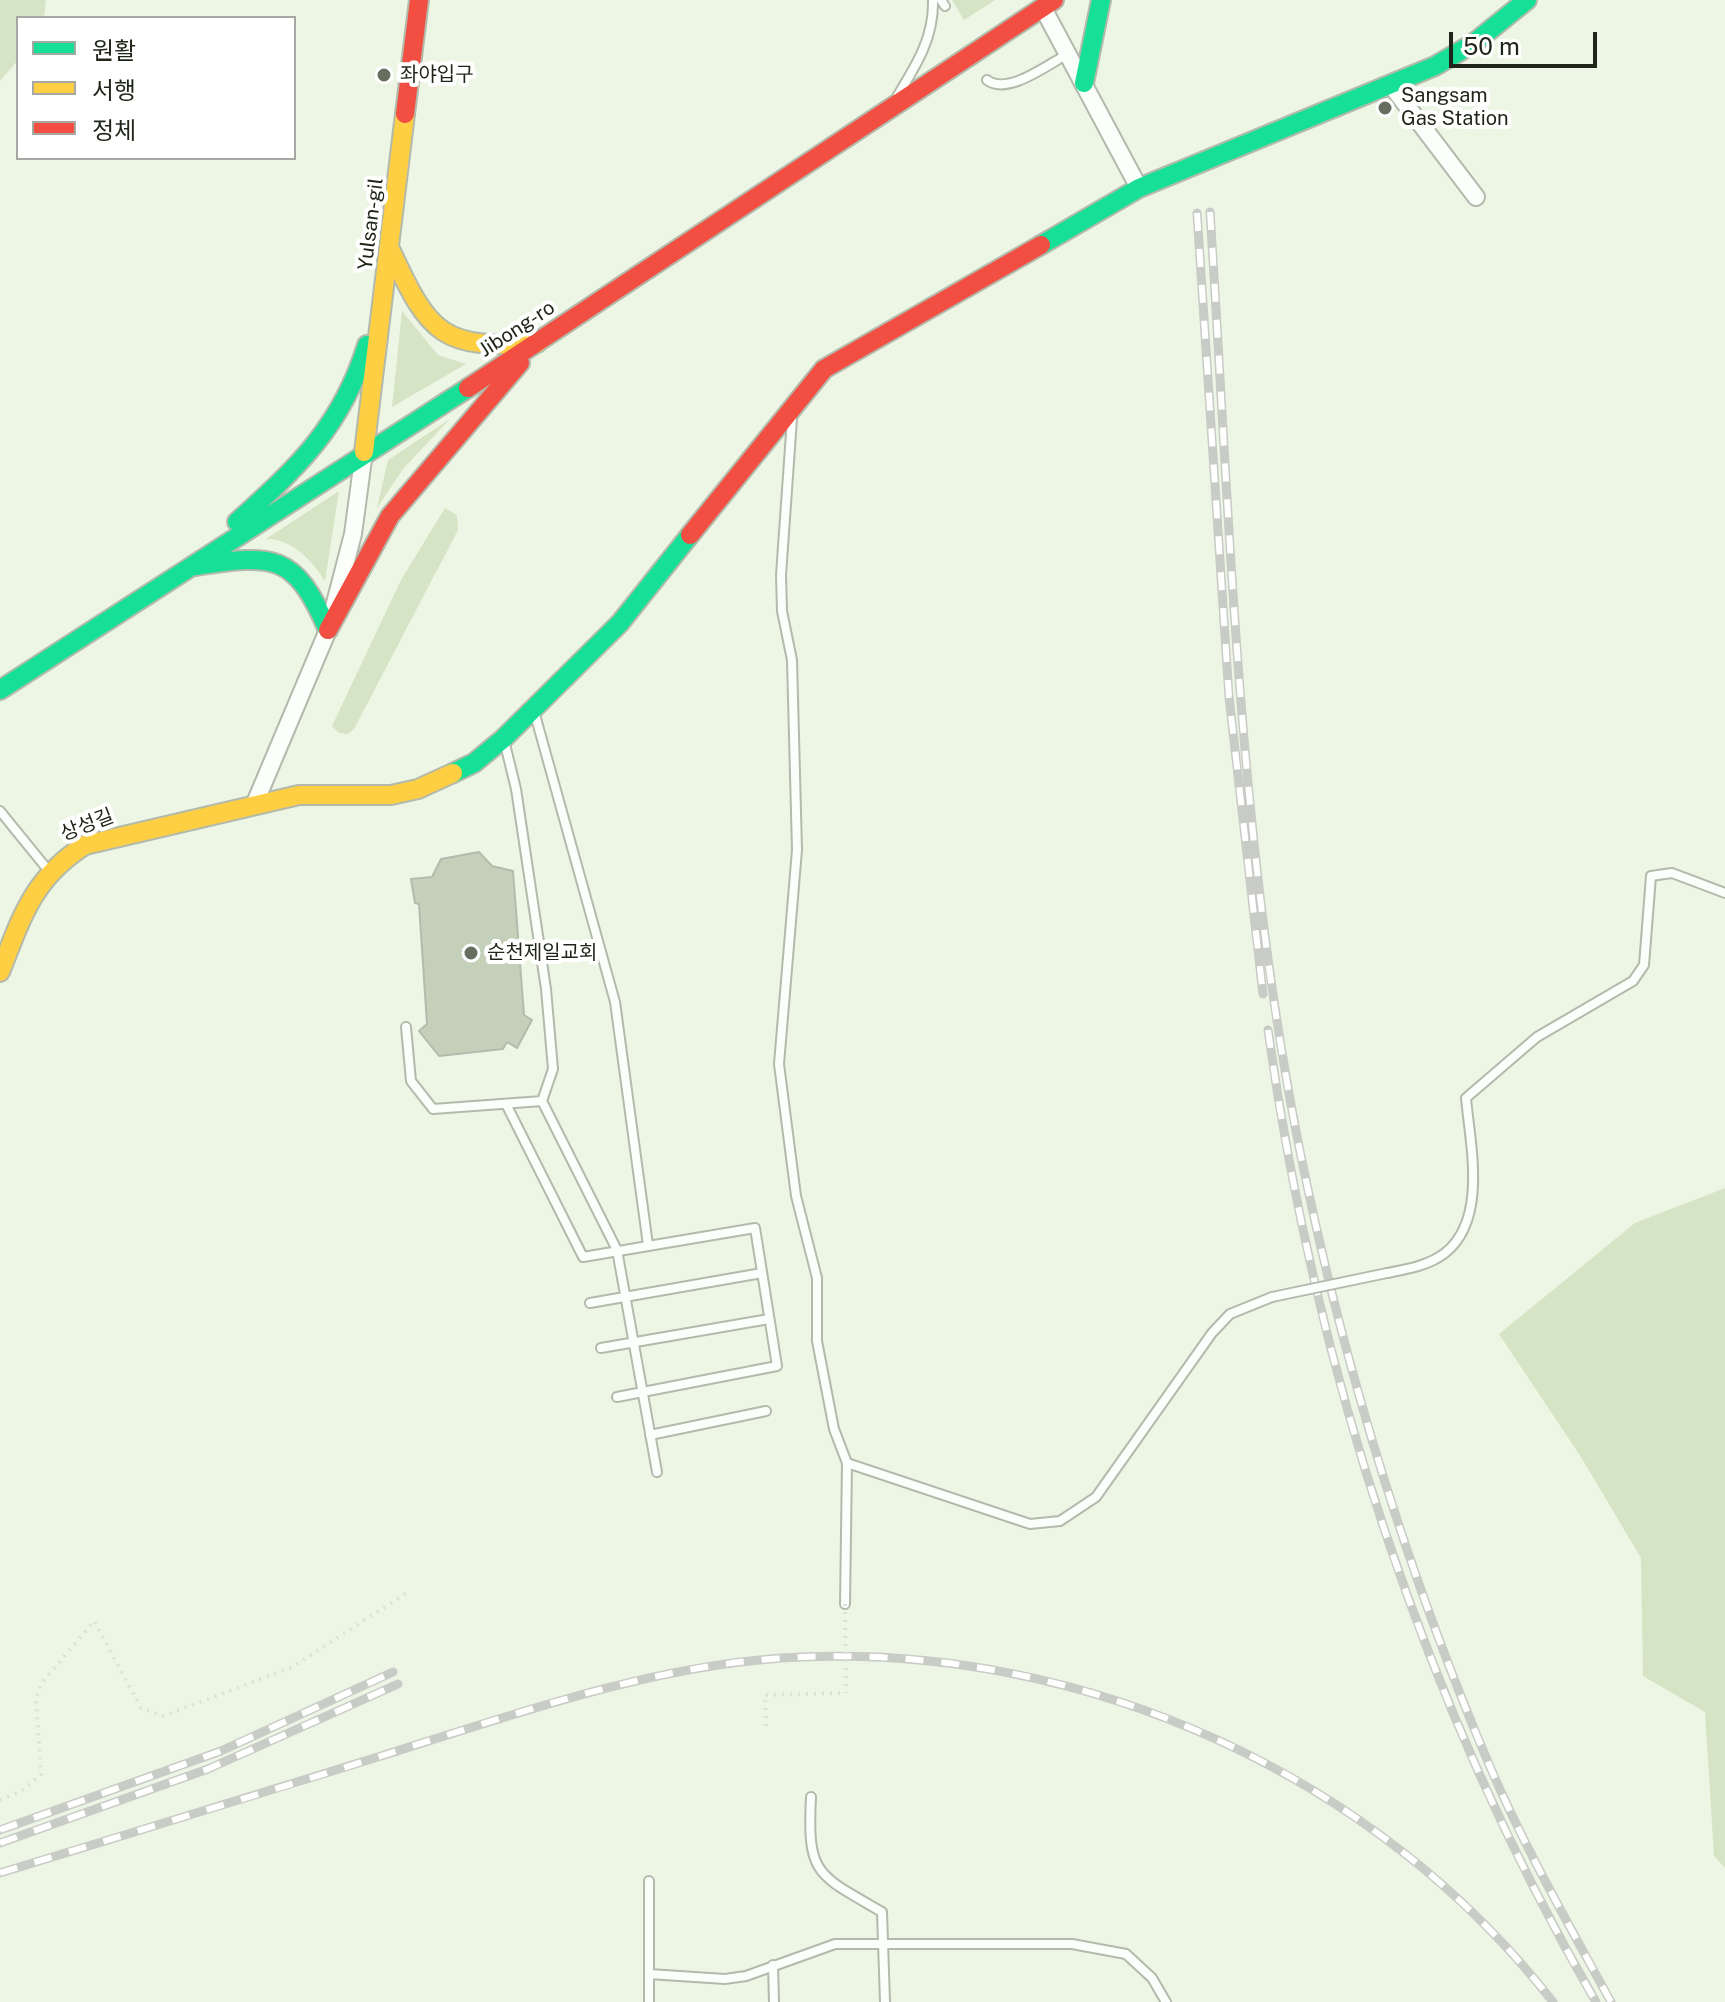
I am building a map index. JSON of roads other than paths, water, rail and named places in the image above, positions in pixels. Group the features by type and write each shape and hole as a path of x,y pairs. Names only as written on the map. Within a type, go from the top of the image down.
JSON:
{"main road":[{"name":"Yulsan-gil","path":"364,452 391,250 419,0"},
{"path":"1084,83 1090,40 1101,0"},
{"name":"상성길","path":"0,972 30,897 48,870 60,859 106,838 299,795 364,798 418,789 474,763 534,710 620,623 792,412 816,378 843,356 1139,188 1391,85 1455,55 1527,0"},
{"name":"Jibong-ro","path":"0,690 537,343 1045,3"},
{"path":"391,250 410,294 429,317 452,337 471,345 537,343"},
{"path":"187,567 316,450 334,426 362,364 391,250"},
{"path":"328,630 390,516 447,444 537,343"},
{"path":"187,567 269,558 304,579 314,593 328,630"}],"street":[{"path":"1045,3 1068,54 1139,188"},
{"path":"1391,85 1476,197"},
{"path":"255,803 328,630 353,534 364,452"}],"lane":[{"path":"889,109 918,63 928,40 932,28 933,0"},
{"path":"987,80 993,85 1008,85 1068,54"},
{"path":"792,412 781,575 782,611 792,660 797,850 779,1064 796,1196 817,1278 817,1341 834,1429 847,1463 845,1604"},
{"path":"534,710 615,1002 648,1245"},
{"path":"503,739 516,789 546,989 553,1069 542,1101 617,1250 657,1472"},
{"path":"0,811 48,870"},
{"path":"847,1463 1030,1524 1060,1521 1083,1509 1096,1497 1212,1333 1230,1314 1272,1297 1432,1261 1453,1245 1463,1229 1472,1194 1466,1098 1537,1037 1633,981 1644,965 1651,876 1672,873 1725,893"},
{"path":"406,1027 411,1081 433,1109 542,1101"},
{"path":"506,1104 583,1257 755,1228 777,1366 617,1397"},
{"path":"590,1303 762,1273"},
{"path":"601,1348 769,1319"},
{"path":"650,1435 766,1411"},
{"path":"811,1797 810,1851 832,1882 882,1912 885,2002"},
{"path":"649,1881 649,2002"},
{"path":"649,1974 725,1979 835,1944 1072,1944 1126,1954 1142,1967 1166,2002"},
{"path":"773,1965 774,2002"}],"railway":[{"path":"1210,212 1232,578 1252,823 1284,1066 1307,1185 1362,1405 1432,1621 1516,1823 1611,2002"},
{"path":"1197,213 1229,697 1263,994"},
{"path":"1268,1030 1289,1157 1315,1283 1347,1408 1385,1532 1429,1653 1479,1772 1534,1889 1596,2002"},
{"path":"0,1873 536,1708 642,1679 749,1661 802,1657 909,1659 1015,1674 1118,1701 1218,1740 1313,1790 1401,1851 1482,1922 1553,2002"},
{"path":"0,1830 221,1751 393,1672"},
{"path":"0,1843 208,1769 398,1684"}],"place":[{"name":"좌야입구","path":"384,75"},
{"name":"Sangsam Gas Station","path":"1385,108"},
{"name":"순천제일교회","path":"471,953"}]}
